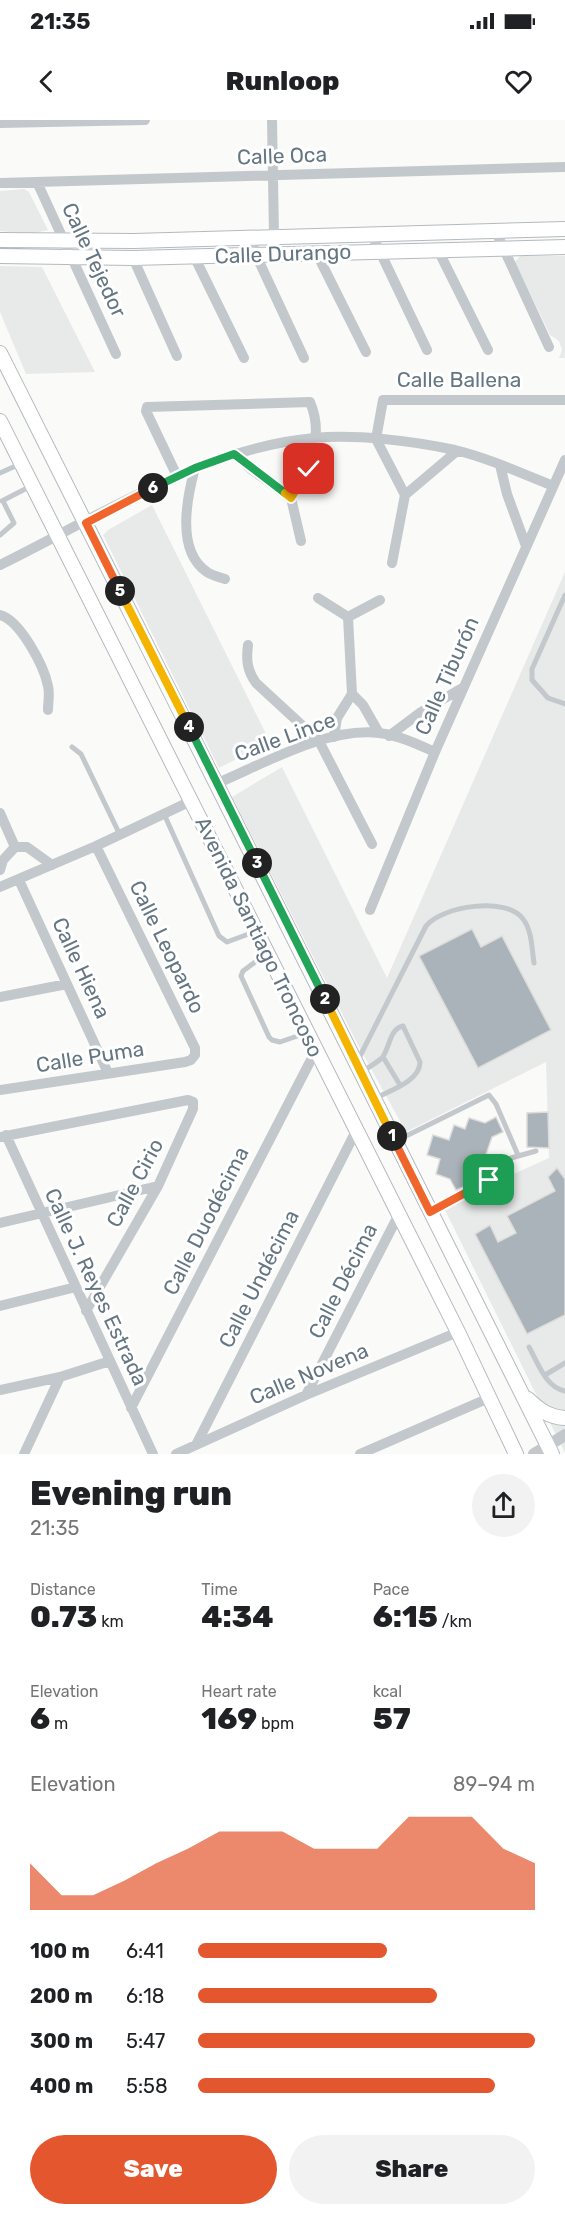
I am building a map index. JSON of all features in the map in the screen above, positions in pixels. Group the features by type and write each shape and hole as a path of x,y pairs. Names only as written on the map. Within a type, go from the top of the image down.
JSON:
{"main road":[{"name":"Calle Durango","path":"0,240 63,242 565,229"},
{"name":"Calle Durango","path":"0,256 133,258 565,247"},
{"name":"Avenida Santiago Troncoso","path":"0,353 218,783 358,1069 550,1450"},
{"name":"Avenida Santiago Troncoso","path":"0,421 315,1052 458,1332 516,1454"},
{"path":"522,1393 539,1410 551,1416 565,1418"}],"street":[{"path":"0,123 145,120"},
{"path":"272,120 276,254"},
{"name":"Calle Oca","path":"0,183 565,167"},
{"name":"Calle Tejedor","path":"37,182 116,354"},
{"path":"496,232 549,347"},
{"path":"372,235 427,350"},
{"path":"251,238 256,255 304,358"},
{"path":"438,250 488,350"},
{"path":"317,254 366,352"},
{"path":"194,256 244,358"},
{"path":"133,258 177,356"},
{"name":"Calle Ballena","path":"376,439 381,402 385,399 565,400"},
{"path":"177,476 146,411 147,407 307,400 313,409 314,456 309,469 291,498"},
{"path":"0,565 195,468 234,454 315,438 409,442 457,451 553,486"},
{"path":"376,439 405,495 392,563"},
{"path":"405,495 457,451"},
{"path":"234,454 291,498 301,541"},
{"name":"Calle Tiburón","path":"370,910 435,752 565,460"},
{"path":"500,465 507,494 526,546"},
{"path":"195,468 185,521 189,542 199,565 207,573 225,579"},
{"path":"318,598 348,617"},
{"path":"348,617 380,600"},
{"path":"0,615 8,617 19,627 45,675 49,694 48,710"},
{"path":"334,737 337,718 352,694 348,617"},
{"path":"248,645 246,659 249,672 256,682 320,741 372,844"},
{"path":"352,694 384,734 464,687"},
{"name":"Calle Lince","path":"218,783 320,741 352,733 384,734 411,741 435,752"},
{"path":"0,886 96,846 191,801"},
{"path":"0,813 15,847"},
{"name":"Calle Leopardo","path":"96,846 195,1048 195,1055 191,1060 185,1062"},
{"path":"0,870 3,860 15,847 27,847 52,865"},
{"name":"Calle Hiena","path":"19,880 108,1074"},
{"path":"0,997 67,984"},
{"name":"Calle Duodécima","path":"131,1408 315,1052"},
{"name":"Calle Puma","path":"0,1090 185,1062"},
{"name":"Calle Cirio","path":"3,1136 188,1100 193,1102 193,1109 158,1186 86,1311"},
{"name":"Calle Undécima","path":"196,1445 356,1131"},
{"name":"Calle J. Reyes Estrada","path":"3,1136 153,1454"},
{"path":"0,1223 158,1186"},
{"name":"Calle Décima","path":"306,1395 398,1216"},
{"path":"0,1306 76,1287"},
{"name":"Calle Novena","path":"176,1454 306,1395 458,1332"},
{"path":"0,1390 60,1377 110,1361"},
{"path":"24,1454 60,1377"},
{"path":"360,1454 489,1398"},
{"path":"534,1454 550,1450 565,1435"}],"lane":[{"path":"0,473 21,463"},
{"path":"0,535 14,523 1,502 33,486"},
{"path":"565,595 532,669 532,680 548,698 565,704"},
{"path":"72,747 81,753 120,835"},
{"path":"164,814 219,936 227,942 256,931"},
{"path":"358,1069 426,926 437,916 464,908 505,907 514,910 524,919 529,931 534,963"},
{"path":"267,954 243,971 241,976 269,1037 280,1042 306,1033"},
{"path":"358,1069 383,1056 393,1033 398,1027 403,1026 420,1062 420,1068 415,1076 374,1099"},
{"path":"383,1056 400,1085"},
{"path":"395,1142 489,1095 496,1104 518,1155"},
{"path":"430,1212 489,1180 501,1171 507,1161 518,1155 536,1151"},
{"path":"529,1347 550,1384 557,1390 565,1391"},
{"path":"545,1375 565,1363"}],"shaded area":[{"path":"24,189 29,192 48,230 31,234 0,231 0,191"},
{"path":"520,256 565,256 565,358 559,358 562,350 559,341 550,335 515,262"},
{"path":"0,266 42,267 95,372 26,374 0,312"},
{"path":"152,505 270,742 219,768 103,535"},
{"path":"565,572 565,1453 443,1206 549,1158 546,1062 406,1132 358,1045 232,797 282,767 387,978"}],"building":[{"path":"472,929 481,947 502,936 551,1030 478,1068 419,956"},
{"path":"548,1112 549,1148 527,1147 527,1113"},
{"path":"496,1117 503,1132 492,1137 477,1181 456,1190 450,1179 436,1174 440,1159 427,1155 433,1135 449,1140 454,1125 465,1129 469,1118 485,1123"},
{"path":"557,1168 565,1179 565,1315 527,1334 475,1234 490,1225 498,1242 516,1233 507,1216 555,1191 548,1177"}],"route":[{"path":"309,469 291,498 267,482 234,454 177,476 86,523 218,783 430,1212 489,1180"}]}
